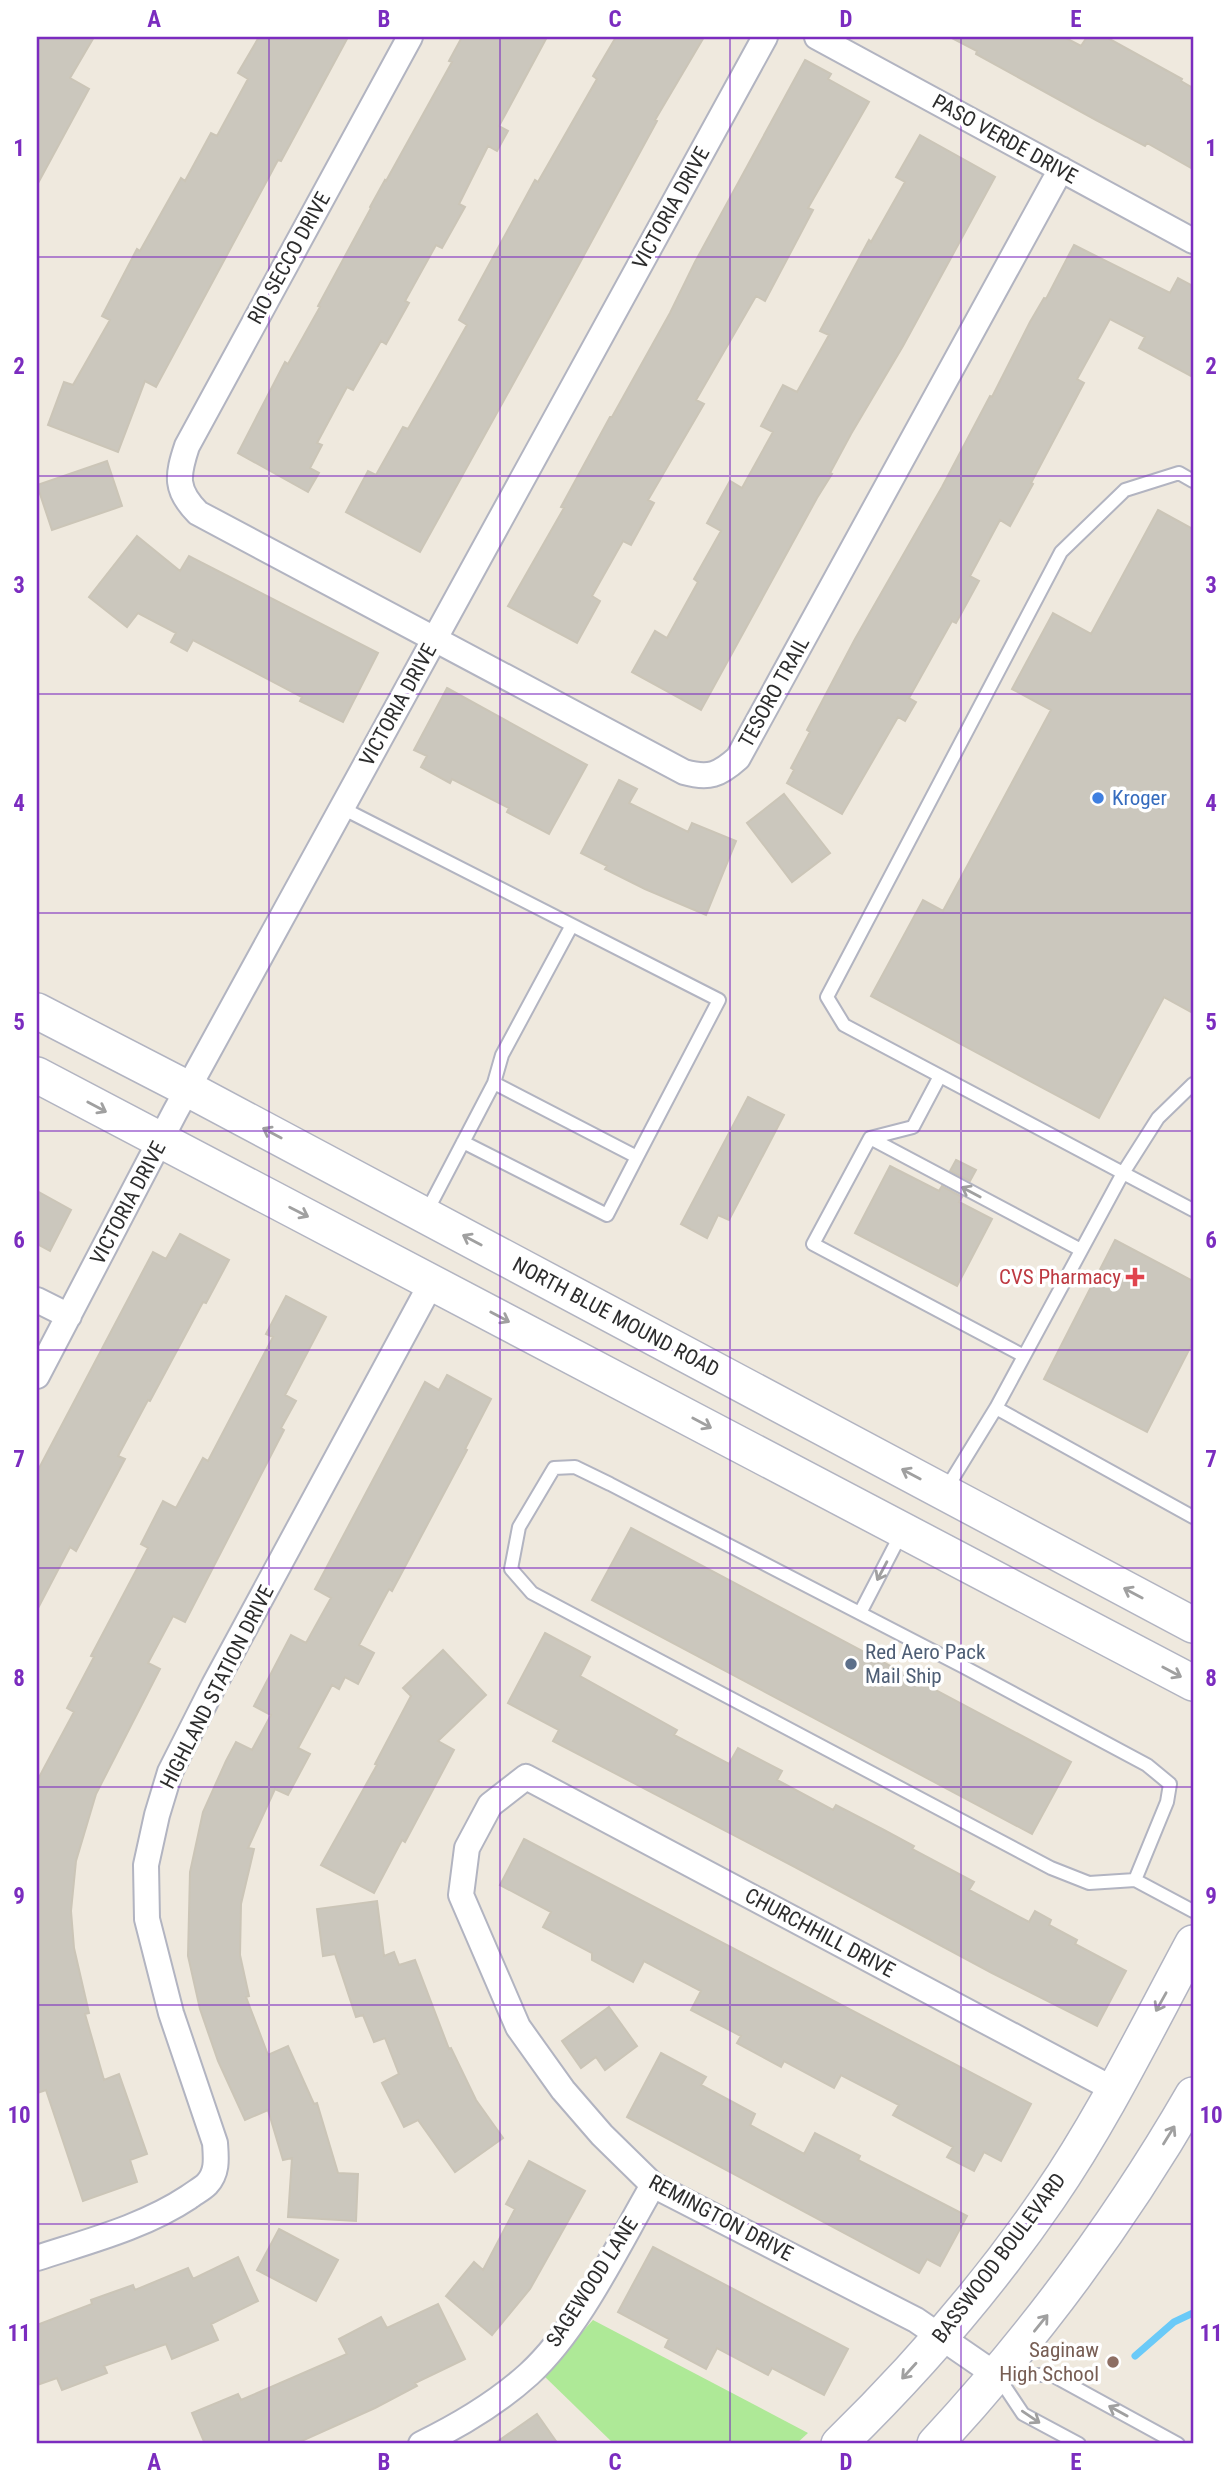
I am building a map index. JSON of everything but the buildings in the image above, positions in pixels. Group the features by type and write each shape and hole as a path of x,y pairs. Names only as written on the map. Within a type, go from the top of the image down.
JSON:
{"main road":[{"name":"NORTH BLUE MOUND ROAD","path":"37,1011 1193,1625"},
{"path":"37,1075 1193,1683"},
{"name":"BASSWOOD BOULEVARD","path":"839,2444 870,2414 941,2335 994,2272 1050,2196 1113,2089 1193,1942"},
{"path":"935,2444 1044,2319 1088,2260 1193,2095"}],"street":[{"name":"RIO SECCO DRIVE","path":"179,483 187,446 410,37"},
{"name":"VICTORIA DRIVE","path":"37,1376 188,1089 765,37"},
{"name":"PASO VERDE DRIVE","path":"817,37 1193,241"},
{"name":"TESORO TRAIL","path":"179,483 186,501 198,513 684,772 700,776 714,775 738,758 1061,169"},
{"name":"HIGHLAND STATION DRIVE","path":"37,2258 166,2213 206,2185 214,2173 215,2143 171,2013 147,1919 146,1865 157,1815 170,1772 214,1685 432,1282"},
{"path":"37,1300 69,1316"},
{"name":"CHURCHHILL DRIVE","path":"526,1777 1113,2089"},
{"name":"REMINGTON DRIVE","path":"526,1777 489,1805 467,1848 461,1895 518,2027 563,2090 602,2135 653,2185 914,2318 996,2375"},
{"name":"SAGEWOOD LANE","path":"422,2444 463,2423 530,2373 589,2297 653,2185"}],"lane":[{"path":"1193,481 1179,473 1125,490 1061,552 827,997 844,1025 1193,1210"},
{"path":"342,808 719,1000 607,1215 463,1142"},
{"path":"425,1215 494,1083 502,1055 572,925"},
{"path":"940,1076 913,1126 870,1138 813,1244 1024,1356"},
{"path":"494,1083 637,1157"},
{"path":"944,1492 996,1408 1123,1173 1158,1118 1193,1084"},
{"path":"870,1138 1081,1250"},
{"path":"996,1408 1193,1517"},
{"path":"1135,1880 1167,1802 1170,1784 1147,1765 860,1613 575,1467 554,1468 519,1527 511,1569 531,1594 1051,1868 1089,1883 1135,1880 1193,1911"},
{"path":"860,1613 903,1529"},
{"path":"996,2375 1023,2414 1079,2444"},
{"path":"996,2375 1052,2375 1178,2444"}],"green space":[{"path":"593,2320 808,2433 796,2444 614,2444 543,2375"}],"waterway":[{"path":"1135,2356 1174,2322 1193,2313"}],"place":[{"name":"Kroger","path":"1098,798"},
{"name":"CVS Pharmacy","path":"1135,1277"},
{"name":"Red Aero Pack Mail Ship","path":"851,1664"},
{"name":"Saginaw High School","path":"1113,2362"}]}
